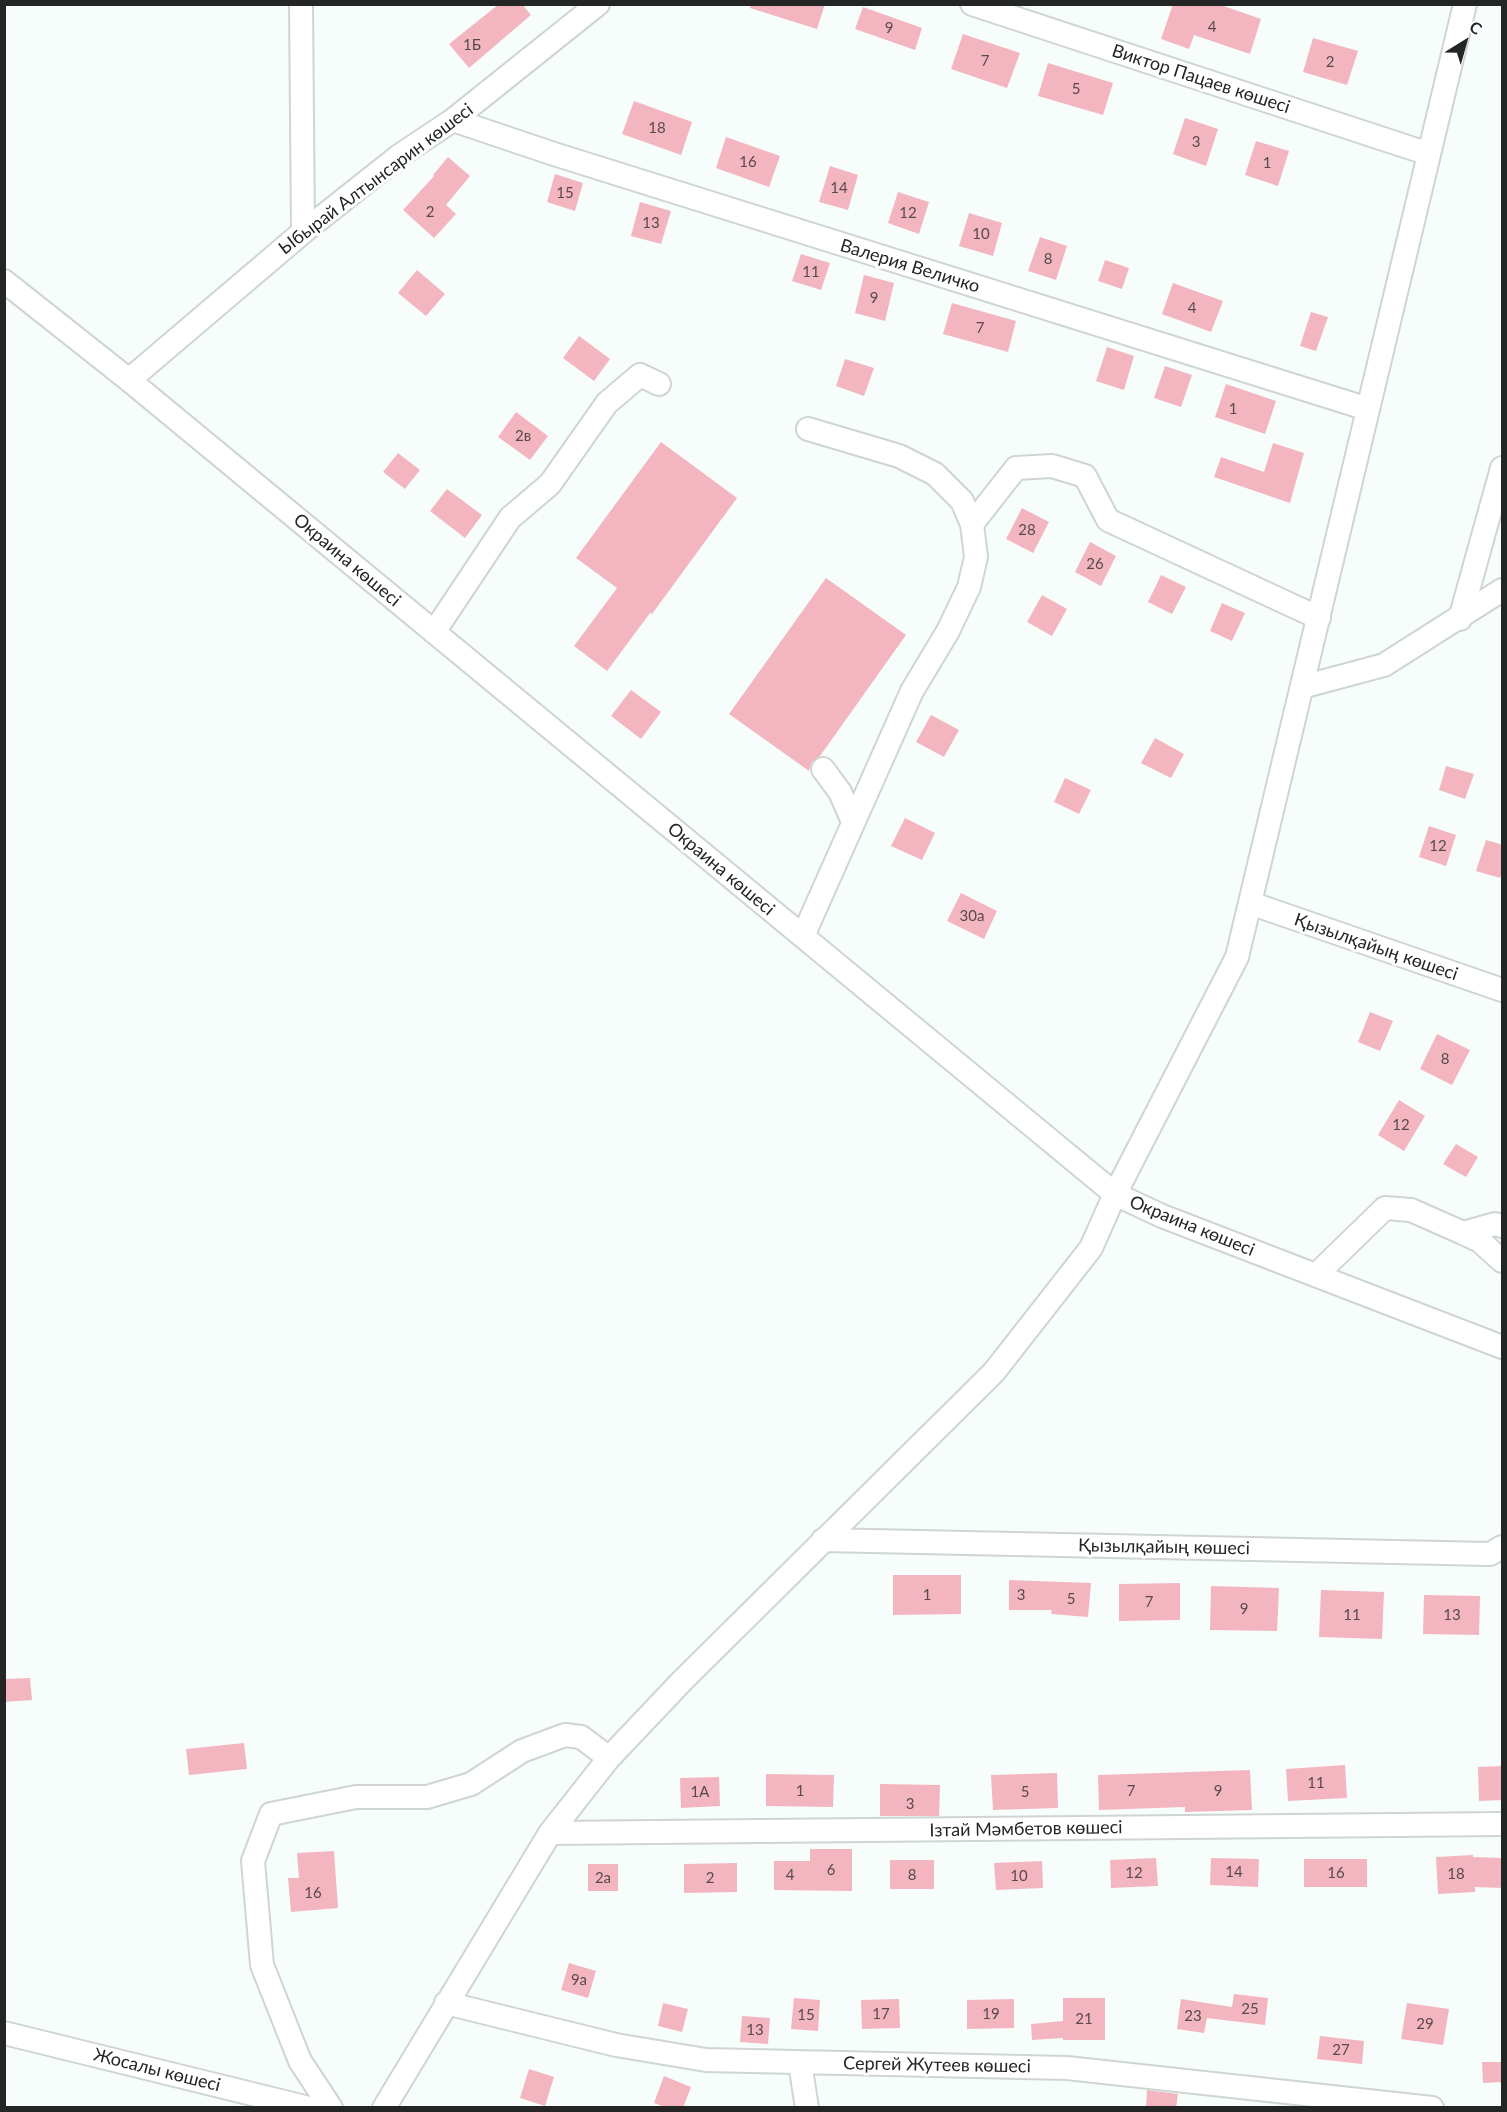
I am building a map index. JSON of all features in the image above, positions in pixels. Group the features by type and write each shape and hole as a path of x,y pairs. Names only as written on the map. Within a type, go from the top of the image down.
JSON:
{"street":[{"path":"301,4 303,232"},
{"name":"Ыбырай Алтынсарин көшесі","path":"129,380 303,232 399,156 453,120 598,4"},
{"name":"Виктор Пацаев көшесі","path":"972,4 1430,154"},
{"path":"380,2107 550,1833 609,1758 682,1680 994,1372 1091,1248 1115,1194 1237,957 1465,4"},
{"name":"Валерия Величко","path":"453,120 554,154 1368,409"},
{"name":"Окраина көшесі","path":"4,281 129,380 1115,1194 1162,1216 1503,1347"},
{"path":"434,632 510,518 550,484 607,403 640,375 659,384"},
{"path":"803,936 912,691 948,631 969,587 976,557 972,524 962,501 935,474 899,456 808,429"},
{"path":"972,524 1016,468 1052,466 1085,476 1108,520 1318,618"},
{"path":"1460,619 1503,468"},
{"path":"1302,687 1384,665 1498,599"},
{"path":"823,769 840,792 853,822"},
{"name":"Қызылқайың көшесі","path":"1250,903 1503,990"},
{"path":"1316,1275 1385,1208 1411,1210 1480,1241 1503,1261"},
{"path":"1462,1233 1495,1224 1503,1226"},
{"name":"Қызылқайың көшесі","path":"823,1540 1490,1554 1503,1547"},
{"path":"331,2108 300,2061 262,1965 253,1861 271,1814 356,1797 427,1797 471,1785 522,1751 565,1735 581,1737 609,1758"},
{"name":"Ізтай Мәмбетов көшесі","path":"550,1833 1503,1824"},
{"name":"Сергей Жутеев көшесі","path":"446,2003 616,2045 706,2060 1067,2068 1432,2108"},
{"name":"Жосалы көшесі","path":"4,2033 309,2108"},
{"path":"800,2063 807,2108"}],"building":[{"path":"499,4 522,4 531,15 469,68 449,44"},
{"path":"750,4 825,4 817,29 750,8"},
{"path":"1173,4 1218,4 1261,19 1250,54 1194,35 1189,49 1161,39"},
{"path":"863,7 922,28 915,50 855,29"},
{"path":"963,34 1020,53 1007,88 951,69"},
{"path":"1313,38 1358,51 1347,85 1303,72"},
{"path":"1048,63 1113,83 1103,115 1038,96"},
{"path":"634,101 692,122 681,155 622,134"},
{"path":"1185,118 1218,129 1206,166 1173,154"},
{"path":"726,137 780,156 769,187 716,168"},
{"path":"1256,141 1289,151 1278,186 1245,175"},
{"path":"448,157 470,176 446,205 456,214 434,238 403,210"},
{"path":"830,166 858,175 848,210 819,202"},
{"path":"555,174 583,183 575,211 547,202"},
{"path":"898,192 929,202 919,234 888,223"},
{"path":"640,202 671,211 661,244 631,236"},
{"path":"969,213 1002,223 993,256 959,246"},
{"path":"1040,237 1067,246 1056,280 1028,271"},
{"path":"801,254 830,263 821,290 792,281"},
{"path":"1105,260 1129,268 1122,289 1098,281"},
{"path":"417,270 445,294 426,316 398,293"},
{"path":"864,275 894,283 885,321 855,313"},
{"path":"1173,283 1223,301 1211,332 1162,314"},
{"path":"952,303 1016,321 1008,352 943,334"},
{"path":"1311,312 1328,317 1316,351 1300,346"},
{"path":"579,336 610,359 594,381 563,358"},
{"path":"1107,347 1134,356 1124,390 1096,381"},
{"path":"845,359 874,368 864,396 836,386"},
{"path":"1165,366 1192,375 1181,407 1154,398"},
{"path":"1226,384 1276,401 1265,434 1215,417"},
{"path":"516,412 548,436 530,460 498,437"},
{"path":"661,442 737,498 607,671 574,646 617,588 576,558"},
{"path":"1273,443 1304,453 1290,503 1214,477 1221,457 1264,472"},
{"path":"398,453 420,470 405,489 383,472"},
{"path":"447,489 482,515 465,538 430,511"},
{"path":"1022,508 1049,522 1033,553 1006,539"},
{"path":"1090,542 1116,556 1101,586 1075,572"},
{"path":"1161,575 1186,587 1172,614 1148,602"},
{"path":"826,578 906,635 820,756 811,763 809,771 729,714"},
{"path":"1042,595 1067,609 1052,636 1027,622"},
{"path":"1222,603 1245,613 1232,641 1210,631"},
{"path":"631,690 661,712 641,739 611,716"},
{"path":"931,715 959,730 944,757 916,742"},
{"path":"1155,738 1184,754 1171,778 1141,763"},
{"path":"1446,766 1474,774 1465,799 1439,790"},
{"path":"1065,778 1091,790 1079,814 1054,802"},
{"path":"905,818 935,833 922,860 891,846"},
{"path":"1429,826 1456,835 1446,866 1419,857"},
{"path":"1486,840 1503,845 1503,869 1500,878 1476,871"},
{"path":"961,893 997,911 984,939 947,921"},
{"path":"1370,1012 1393,1021 1380,1051 1358,1042"},
{"path":"1437,1034 1470,1050 1452,1085 1420,1069"},
{"path":"1399,1100 1425,1116 1404,1151 1378,1135"},
{"path":"1456,1144 1478,1157 1466,1177 1443,1164"},
{"path":"893,1575 961,1575 961,1614 893,1615"},
{"path":"1009,1580 1091,1583 1088,1617 1051,1614 1052,1610 1009,1610"},
{"path":"1180,1583 1180,1620 1119,1621 1119,1584"},
{"path":"1211,1586 1279,1588 1277,1631 1210,1630"},
{"path":"1321,1590 1384,1592 1382,1639 1319,1637"},
{"path":"1424,1595 1480,1596 1479,1635 1423,1634"},
{"path":"30,1678 32,1700 4,1702 4,1679"},
{"path":"244,1743 247,1769 189,1775 186,1749"},
{"path":"1345,1765 1347,1798 1288,1801 1286,1769"},
{"path":"1503,1766 1503,1800 1479,1801 1478,1767"},
{"path":"1250,1770 1252,1810 1185,1812 1185,1807 1099,1810 1098,1775"},
{"path":"1057,1773 1058,1808 993,1810 991,1775"},
{"path":"766,1774 834,1775 833,1807 766,1806"},
{"path":"719,1777 720,1806 681,1808 680,1778"},
{"path":"880,1784 940,1785 939,1816 880,1816"},
{"path":"810,1849 852,1849 852,1891 774,1890 774,1861 810,1861"},
{"path":"334,1851 338,1908 291,1912 288,1878 299,1878 297,1853"},
{"path":"1473,1855 1473,1857 1503,1858 1503,1888 1475,1887 1475,1892 1438,1894 1436,1857"},
{"path":"1156,1858 1158,1886 1111,1888 1110,1860"},
{"path":"1211,1858 1259,1859 1258,1887 1210,1885"},
{"path":"1304,1859 1367,1859 1367,1887 1304,1887"},
{"path":"890,1860 934,1860 934,1889 890,1889"},
{"path":"1042,1861 1043,1888 996,1890 994,1863"},
{"path":"737,1863 737,1892 684,1893 684,1864"},
{"path":"588,1864 618,1864 618,1891 588,1891"},
{"path":"569,1963 596,1971 588,1998 561,1990"},
{"path":"1234,1994 1268,1998 1265,2025 1207,2018 1204,2033 1177,2029 1181,1999 1232,2007"},
{"path":"794,1998 820,2000 818,2031 791,2029"},
{"path":"1063,1998 1105,1998 1105,2040 1063,2040 1063,2038 1032,2040 1031,2024 1063,2021"},
{"path":"899,1999 900,2028 862,2029 861,2000"},
{"path":"1014,1999 1014,2028 967,2029 967,2000"},
{"path":"663,2003 688,2009 682,2032 658,2026"},
{"path":"1407,2003 1449,2009 1443,2045 1401,2039"},
{"path":"742,2016 770,2018 768,2044 740,2042"},
{"path":"1320,2036 1364,2041 1362,2064 1317,2059"},
{"path":"1482,2062 1503,2062 1503,2082 1483,2083"},
{"path":"529,2069 554,2077 545,2106 520,2098"},
{"path":"664,2076 691,2087 683,2108 667,2108 654,2103"},
{"path":"1147,2090 1178,2094 1176,2108 1146,2108"}]}
